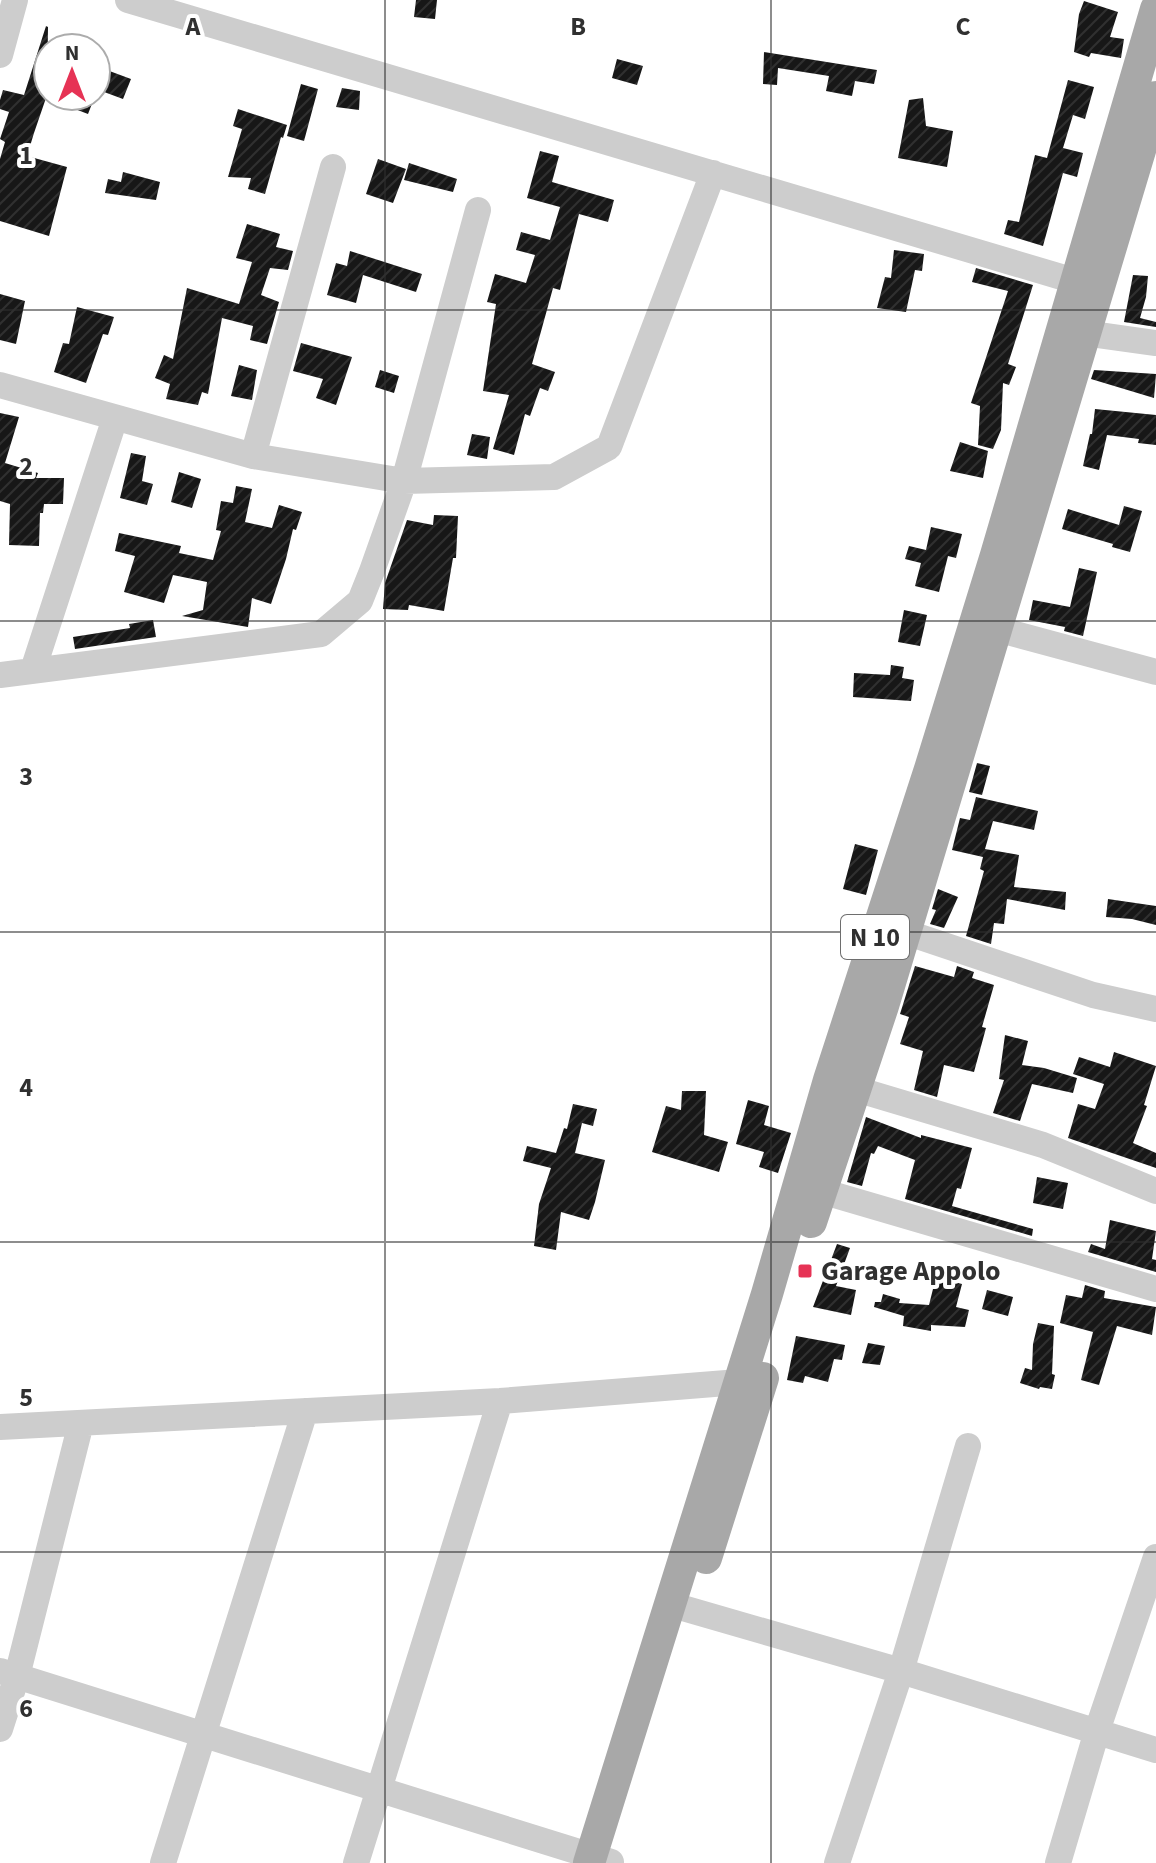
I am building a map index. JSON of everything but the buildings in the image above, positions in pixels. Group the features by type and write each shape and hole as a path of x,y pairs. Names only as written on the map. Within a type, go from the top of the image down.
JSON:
{"main road":[{"name":"N 10","path":"750,1385 821,1191 842,1085 905,932 986,627 1088,284 1156,9"},
{"name":"N 10","path":"600,1861 842,1085 930,769 986,627 1084,333 1088,284 1144,175 1156,97"}],"street":[{"path":"0,55 15,0"},
{"path":"128,0 1088,284"},
{"path":"253,456 333,167"},
{"path":"0,385 253,456 404,481 554,477 609,447 713,173"},
{"path":"0,675 321,634 360,601 404,481 478,210"},
{"path":"1084,333 1156,343"},
{"path":"33,670 115,418"},
{"path":"986,627 1156,672"},
{"path":"905,932 1093,995 1156,1009"},
{"path":"842,1085 1043,1145 1156,1191"},
{"path":"821,1191 1156,1289"},
{"path":"0,1427 750,1385"},
{"path":"356,1863 500,1401"},
{"path":"163,1863 305,1411"},
{"path":"0,1729 8,1673 81,1423"},
{"path":"837,1863 901,1671 968,1446"},
{"path":"1058,1863 1097,1731 1156,1557"},
{"path":"679,1607 901,1671 1156,1750"},
{"path":"8,1673 379,1788 600,1861"}],"place":[{"name":"Garage Appolo","path":"805,1271"}]}
